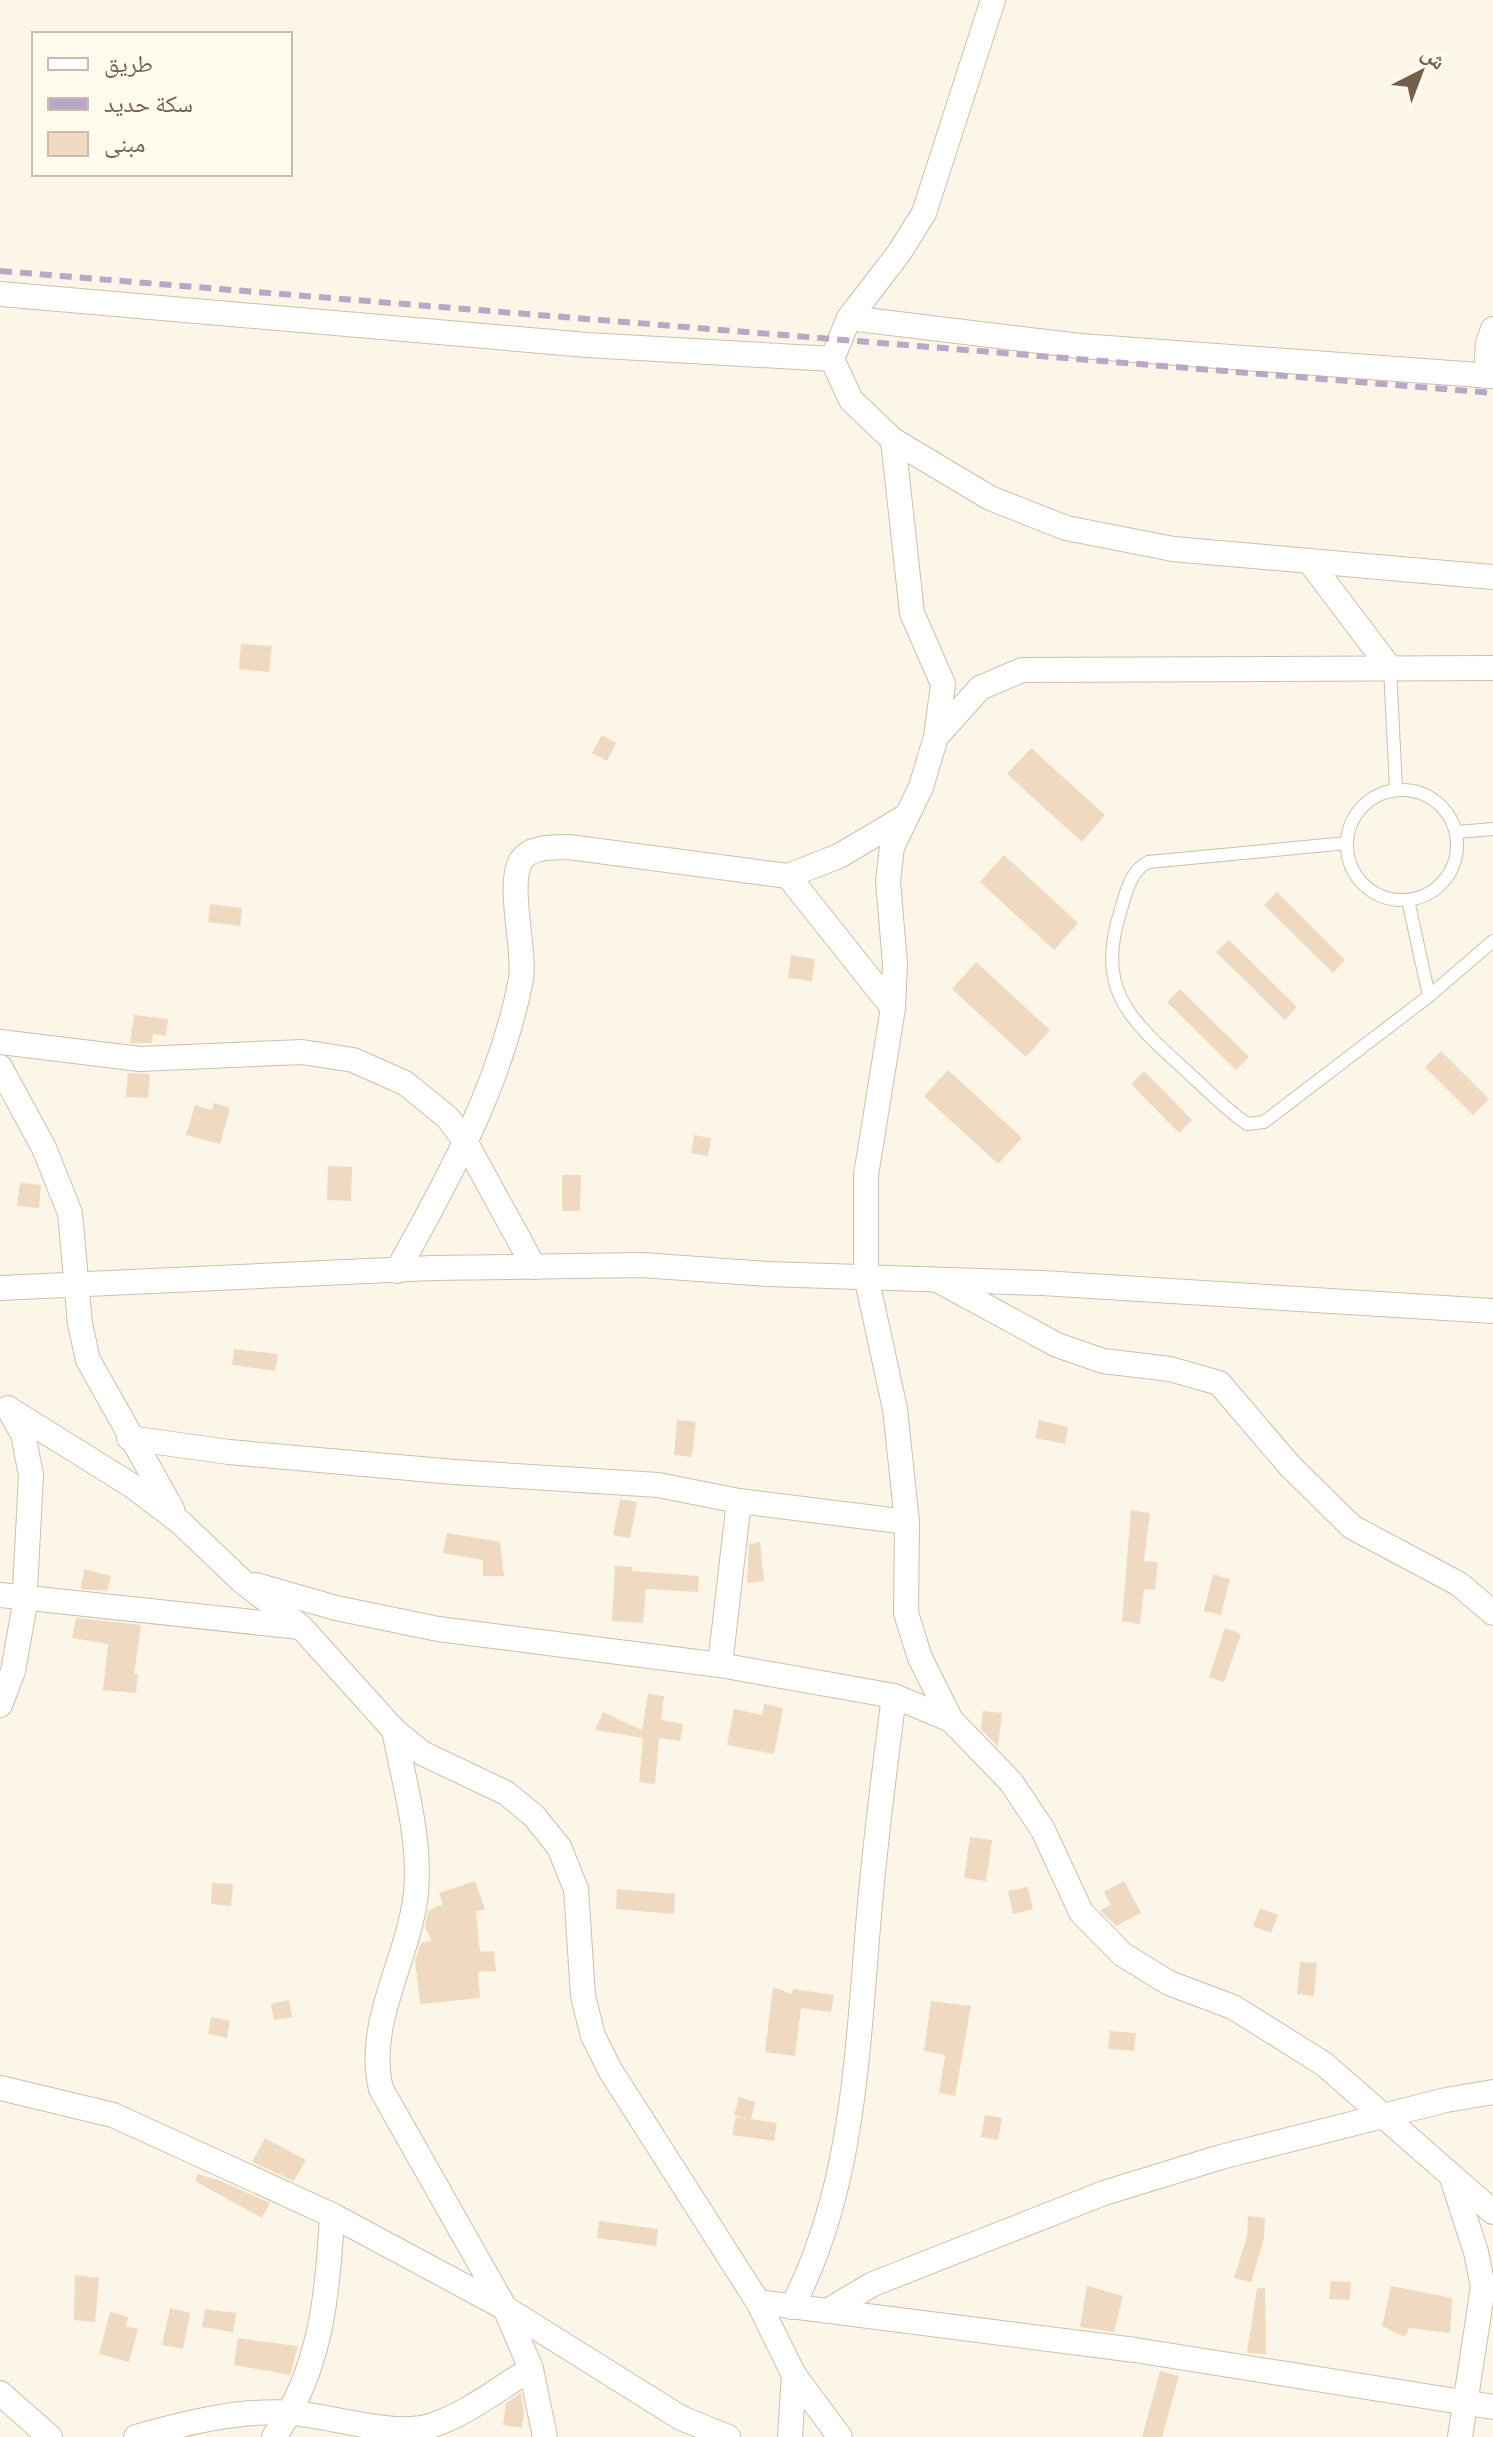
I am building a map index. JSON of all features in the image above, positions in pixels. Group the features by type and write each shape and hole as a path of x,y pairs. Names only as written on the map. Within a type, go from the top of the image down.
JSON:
{"street":[{"path":"993,0 924,213 899,253 849,318 832,359 851,400 893,440 990,498 1066,528 1173,549 1493,577"},
{"path":"0,294 587,345 832,359"},
{"path":"849,318 1080,346 1490,376 1488,343 1493,329"},
{"path":"893,440 912,613 943,684 936,737 921,787 903,818 892,847 888,881 895,964 893,1008 866,1175 866,1276 895,1409 907,1522 906,1613 920,1658 951,1720 1011,1782 1043,1830 1081,1912 1122,1954 1169,1983 1233,2007 1324,2064 1493,2212"},
{"path":"1309,561 1390,668"},
{"path":"936,737 980,688 1022,670 1493,668"},
{"path":"397,1271 465,1141 496,1073 512,1025 523,969 516,878 521,859 535,850 569,847 788,876 839,856 903,818"},
{"path":"788,876 893,1008"},
{"path":"0,1042 178,1061 302,1052 353,1060 405,1083 447,1117 465,1141 534,1267"},
{"path":"0,1067 37,1135 70,1213 88,1360 129,1438 180,1522"},
{"path":"0,1288 397,1271 642,1265 935,1278 1493,1311"},
{"path":"935,1278 1057,1345 1103,1361 1170,1369 1219,1383 1290,1466 1352,1527 1459,1584 1493,1613"},
{"path":"8,1418 131,1485 180,1522 242,1581 301,1627 394,1730 422,1753 506,1793 534,1816 559,1847 576,1889 583,1996 593,2036 610,2070 758,2302 794,2375 840,2437"},
{"path":"0,1705 13,1671 25,1598 31,1475 8,1418"},
{"path":"129,1438 229,1452 380,1466 658,1485 739,1501 907,1522"},
{"path":"720,1665 739,1501"},
{"path":"242,1581 336,1608 438,1629 720,1665 894,1696 951,1720"},
{"path":"0,1595 301,1627"},
{"path":"792,2307 821,2244 835,2197 844,2150 856,2057 875,1836 894,1696"},
{"path":"394,1730 412,1820 416,1894 387,1998 376,2065 381,2089 505,2308 531,2369 545,2437"},
{"path":"0,2088 113,2115 332,2215 505,2308 681,2418 728,2437"},
{"path":"827,2311 873,2284 1104,2193 1221,2157 1493,2092"},
{"path":"1451,2176 1476,2252 1483,2287 1460,2437"},
{"path":"274,2437 291,2413 307,2377 328,2296 332,2215"},
{"path":"758,2302 1135,2350 1493,2407"},
{"path":"136,2437 250,2413 291,2413 409,2429 429,2426 453,2416 531,2369"},
{"path":"790,2437 794,2375"},
{"path":"0,2393 50,2437"}],"lane":[{"path":"1390,668 1396,788"},
{"path":"1396,788 1433,799 1452,820 1457,832 1453,866 1427,896 1408,900 1388,899 1369,889 1354,873 1347,843 1354,818 1367,801 1396,788"},
{"path":"1457,832 1493,829"},
{"path":"1347,843 1161,860 1137,869 1112,936 1113,983 1124,1009 1141,1030 1240,1119 1255,1125 1429,996 1493,941"},
{"path":"1408,900 1429,996"}],"building":[{"path":"241,644 272,646 269,672 239,669"},
{"path":"602,735 616,743 607,761 592,753"},
{"path":"1031,748 1105,815 1082,842 1007,774"},
{"path":"1004,855 1078,923 1054,950 980,882"},
{"path":"1277,892 1345,960 1333,973 1264,905"},
{"path":"210,904 242,908 240,926 208,922"},
{"path":"1229,940 1297,1007 1285,1020 1216,952"},
{"path":"791,955 815,959 812,981 788,978"},
{"path":"976,962 1050,1030 1026,1057 952,989"},
{"path":"1180,989 1249,1057 1236,1070 1167,1002"},
{"path":"134,1015 168,1019 166,1036 153,1034 152,1043 130,1043"},
{"path":"1441,1051 1489,1099 1473,1115 1425,1067"},
{"path":"948,1070 1022,1138 998,1164 924,1096"},
{"path":"1144,1071 1192,1120 1179,1133 1131,1084"},
{"path":"128,1073 150,1074 148,1098 126,1097"},
{"path":"214,1103 230,1108 220,1144 186,1135 195,1105 212,1110"},
{"path":"694,1135 711,1138 708,1156 691,1153"},
{"path":"328,1166 352,1167 351,1201 327,1200"},
{"path":"562,1175 581,1175 580,1211 562,1211"},
{"path":"20,1183 41,1185 39,1208 17,1206"},
{"path":"234,1349 278,1354 275,1371 232,1365"},
{"path":"677,1420 696,1422 692,1457 674,1455"},
{"path":"1039,1420 1068,1427 1065,1444 1035,1438"},
{"path":"620,1499 637,1502 630,1538 613,1535"},
{"path":"1131,1510 1150,1513 1144,1561 1158,1562 1155,1590 1144,1589 1140,1624 1122,1621"},
{"path":"447,1533 500,1542 504,1576 483,1576 483,1560 443,1553"},
{"path":"760,1542 764,1581 747,1583 749,1544"},
{"path":"615,1566 632,1567 632,1571 699,1576 698,1592 646,1589 643,1623 612,1621"},
{"path":"84,1569 111,1576 107,1591 81,1589"},
{"path":"1213,1574 1230,1579 1221,1615 1204,1611"},
{"path":"76,1618 141,1625 134,1674 138,1674 136,1693 103,1690 108,1644 72,1638"},
{"path":"1225,1628 1241,1634 1224,1682 1209,1677"},
{"path":"648,1694 664,1696 661,1720 683,1724 680,1741 659,1738 655,1784 639,1782 643,1738 595,1730 603,1712 642,1730"},
{"path":"764,1704 783,1708 774,1754 727,1745 734,1709 762,1715"},
{"path":"983,1711 1002,1713 998,1747 981,1729"},
{"path":"970,1837 992,1840 986,1881 964,1878"},
{"path":"475,1881 485,1909 476,1912 480,1952 494,1951 496,1971 478,1972 480,1998 420,2004 415,1960 421,1943 432,1941 425,1927 428,1911 443,1904 439,1893"},
{"path":"1124,1881 1141,1913 1116,1926 1100,1910 1111,1905 1104,1892"},
{"path":"212,1883 233,1884 231,1906 211,1904"},
{"path":"1028,1887 1033,1909 1013,1914 1008,1891"},
{"path":"617,1889 675,1894 674,1914 616,1909"},
{"path":"1260,1908 1278,1915 1271,1933 1253,1926"},
{"path":"1300,1962 1317,1963 1314,1996 1297,1994"},
{"path":"773,1987 792,1994 793,1989 834,1995 831,2012 801,2008 795,2056 765,2052"},
{"path":"289,2000 292,2017 274,2020 271,2004"},
{"path":"931,2001 971,2006 955,2096 939,2093 945,2055 924,2051"},
{"path":"211,2017 230,2021 227,2038 208,2034"},
{"path":"1110,2031 1136,2033 1134,2051 1108,2049"},
{"path":"739,2097 755,2102 751,2119 777,2123 774,2141 732,2135 736,2117 748,2119 734,2115"},
{"path":"985,2115 1002,2118 998,2140 981,2137"},
{"path":"265,2138 306,2160 294,2181 252,2162"},
{"path":"198,2174 270,2203 262,2218 195,2181"},
{"path":"1248,2216 1265,2218 1264,2238 1251,2282 1234,2278 1247,2237"},
{"path":"599,2221 658,2229 656,2246 597,2238"},
{"path":"75,2275 99,2278 95,2322 74,2320"},
{"path":"1331,2281 1351,2282 1350,2300 1329,2299"},
{"path":"1087,2286 1123,2296 1114,2332 1080,2327"},
{"path":"1391,2286 1452,2298 1450,2333 1409,2328 1405,2337 1382,2326"},
{"path":"1257,2288 1265,2288 1266,2354 1247,2353"},
{"path":"170,2308 190,2313 183,2349 162,2345"},
{"path":"205,2309 236,2313 233,2332 202,2327"},
{"path":"110,2312 128,2317 126,2326 138,2329 129,2362 99,2354"},
{"path":"238,2338 298,2346 290,2375 234,2365"},
{"path":"1160,2371 1179,2376 1162,2437 1142,2437"},
{"path":"521,2393 524,2411 522,2428 503,2425 506,2403"}],"railway":[{"path":"0,271 1493,393"}]}
